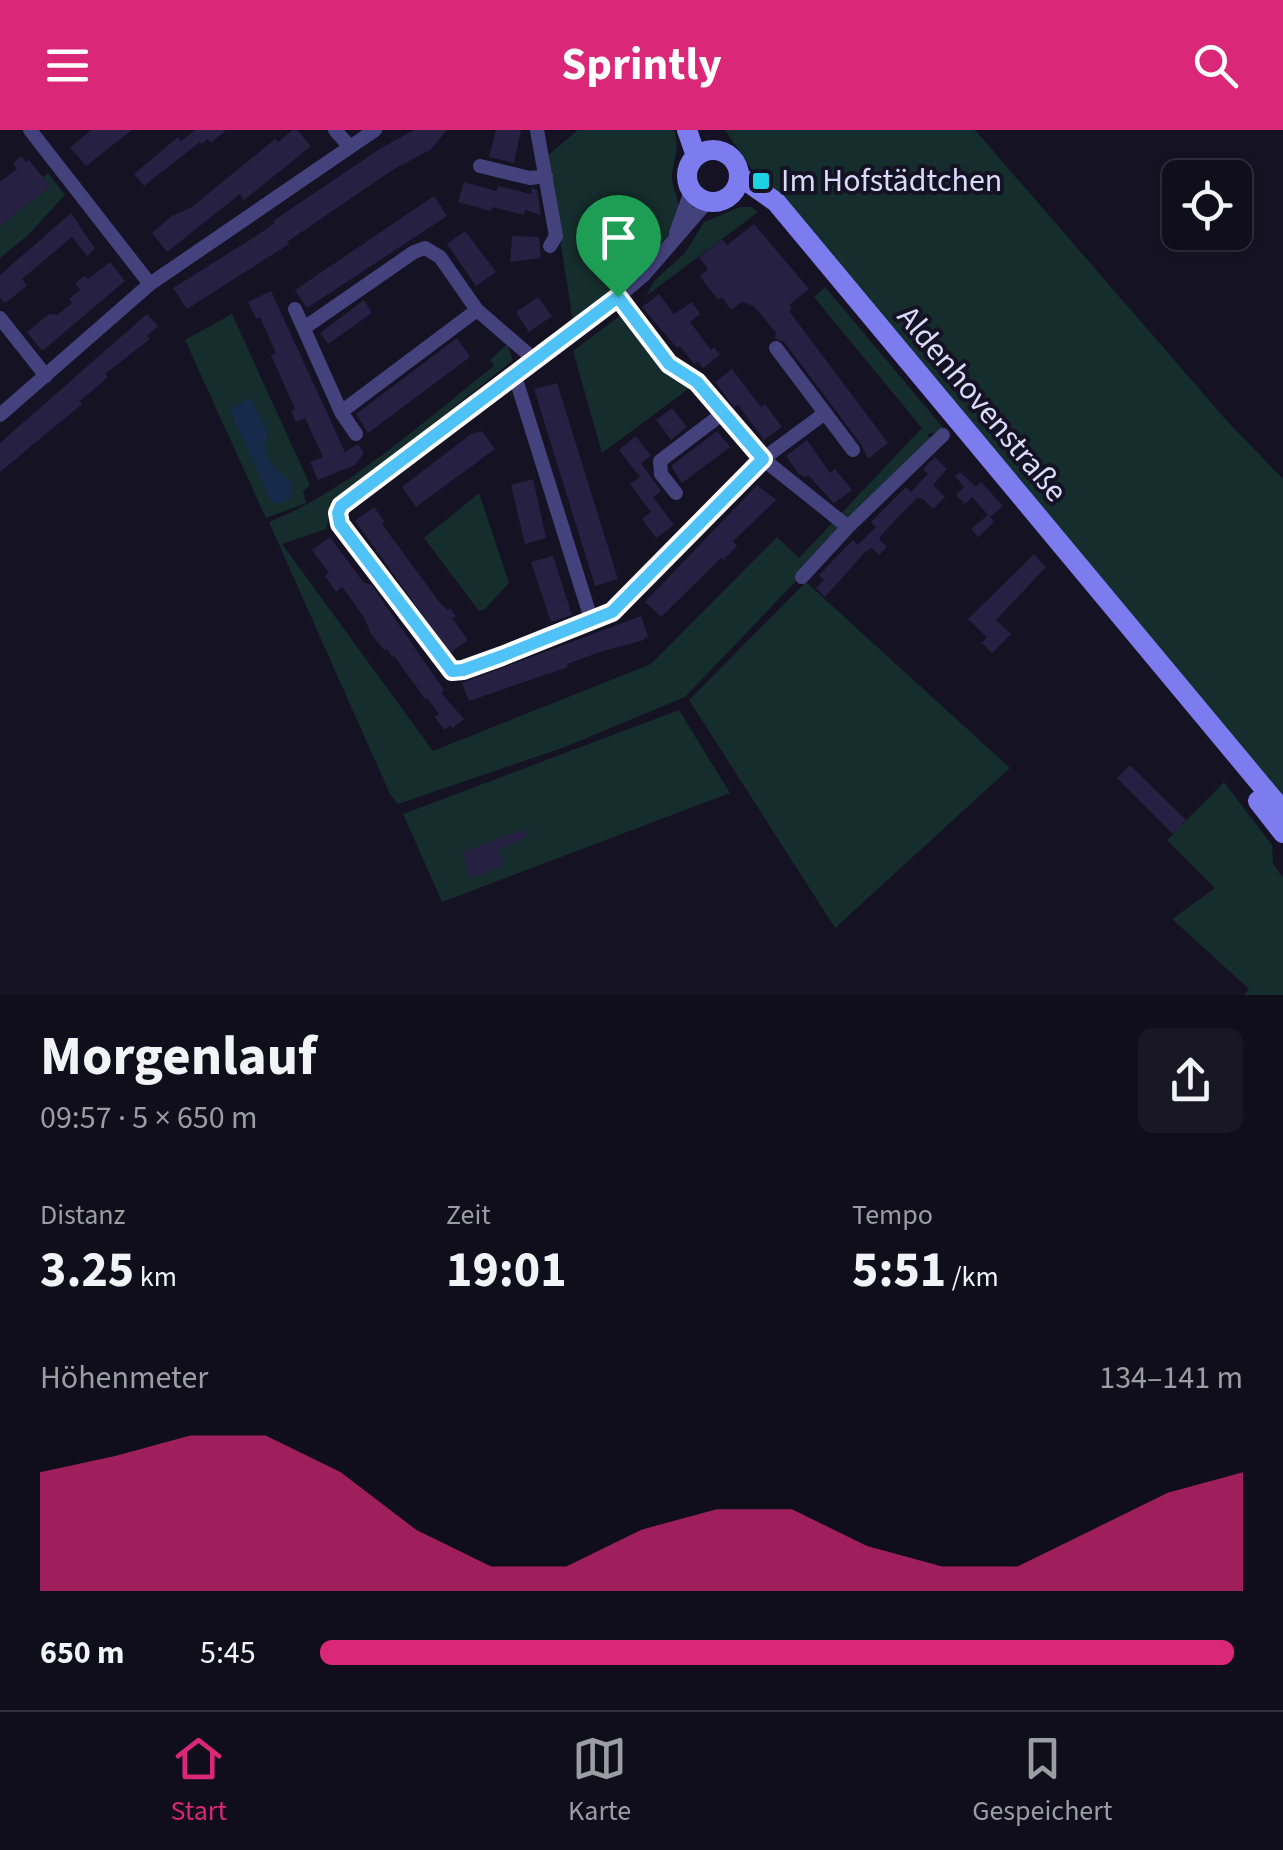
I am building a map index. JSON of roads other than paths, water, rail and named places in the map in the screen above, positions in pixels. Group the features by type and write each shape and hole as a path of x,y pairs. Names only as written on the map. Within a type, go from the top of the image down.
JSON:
{"street":[{"path":"30,130 150,284"},
{"path":"335,130 350,148"},
{"path":"0,415 150,284 375,130"},
{"path":"537,130 556,236 550,246"},
{"path":"687,130 702,153"},
{"path":"698,130 702,153"},
{"path":"702,153 730,156 735,185 724,200 699,197 686,179 688,166 702,153"},
{"path":"480,166 530,178 546,176"},
{"name":"Aldenhovenstraße","path":"735,185 789,220 1283,811"},
{"path":"699,197 674,238 644,275 350,498 338,513 346,532 452,671 463,670 612,612 763,459 825,413"},
{"path":"304,328 425,248 440,257 476,310 534,360"},
{"path":"618,297 669,364 697,382 763,459 848,528"},
{"path":"295,308 341,412 356,434"},
{"path":"341,412 476,310"},
{"path":"0,318 46,376"},
{"path":"776,348 853,450"},
{"path":"514,376 592,622"},
{"path":"676,493 661,474 660,460 722,414"},
{"path":"802,577 943,436"},
{"name":"Aldenhovenstraße","path":"1128,627 1283,833"}],"water":[{"path":"251,398 268,433 267,458 293,484 292,495 283,503 272,503 229,409"}],"place":[{"name":"Im Hofstädtchen","path":"761,181"}]}
